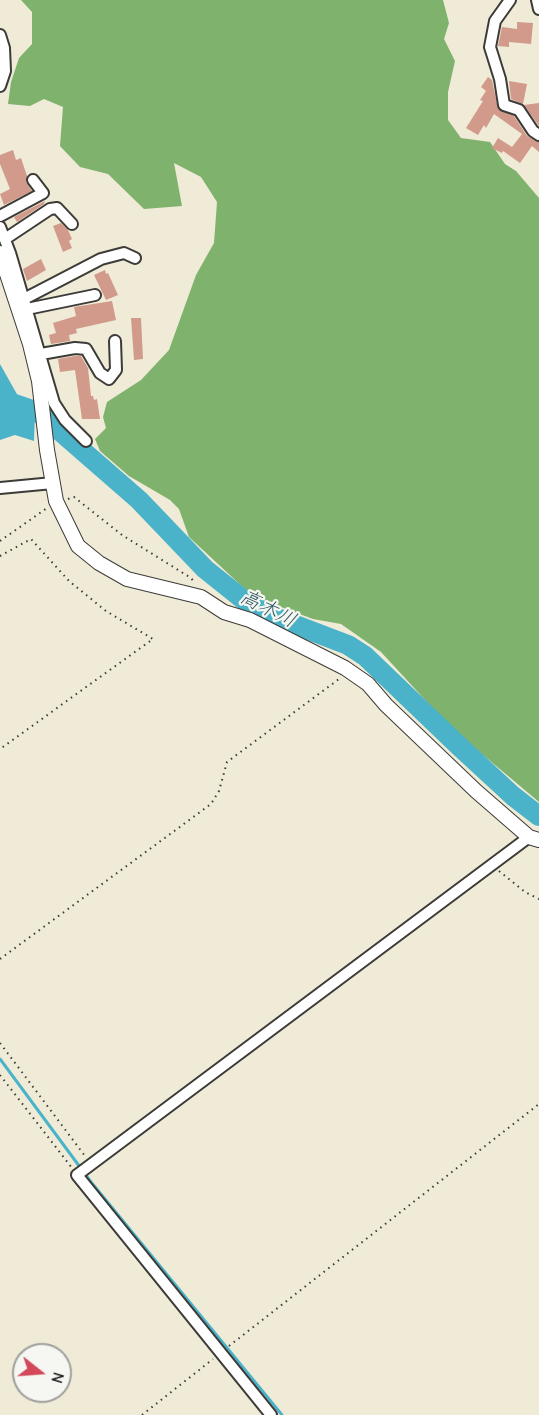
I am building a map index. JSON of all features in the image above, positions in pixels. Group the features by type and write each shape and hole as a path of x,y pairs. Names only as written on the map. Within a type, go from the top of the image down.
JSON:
{"street":[{"path":"510,0 495,21 490,47 500,79 504,105 519,110 533,131 539,135"},
{"path":"537,0 539,9"},
{"path":"0,35 4,48 5,71 0,86"},
{"path":"33,180 50,199 50,208"},
{"path":"0,216 43,193"},
{"path":"5,239 50,208 57,208 72,224"},
{"path":"0,227 41,354 54,403 65,420 86,441"},
{"path":"0,253 41,387 47,450 56,501 78,546 99,563 127,579 201,597 224,612 250,620 345,668 368,684 430,748 534,838 493,865 83,1170 221,1353 271,1415"},
{"path":"25,304 101,258 124,253 135,258"},
{"path":"25,304 95,295"},
{"path":"41,354 75,348 86,349 99,373 109,379 116,370 115,341"},
{"path":"0,488 53,483"}],"path":[{"path":"0,541 56,501 74,497 122,535 191,578 207,601"},
{"path":"0,556 32,539 69,581 106,611 153,639 0,749"},
{"path":"0,959 211,804 219,791 227,762 327,689 339,678 345,668"},
{"path":"493,865 525,892 539,899"},
{"path":"0,1043 83,1170"},
{"path":"0,1075 83,1170"},
{"path":"232,1344 539,1104"},
{"path":"142,1415 221,1353"}],"green space":[{"path":"21,0 443,0 449,23 444,39 455,61 448,92 448,120 461,138 490,142 505,164 516,171 539,198 539,802 451,728 381,652 341,624 313,619 247,591 189,537 179,509 170,500 129,476 100,451 95,439 106,428 103,417 107,402 141,380 169,350 196,275 214,243 217,202 201,177 174,163 182,206 144,209 108,174 80,167 60,146 63,107 44,99 30,106 8,104 11,82 19,58 32,44 32,12"}],"water":[{"path":"0,364 18,396 35,413 34,441 15,435 0,440"}],"building":[{"path":"517,22 533,23 531,44 509,42 509,47 498,46 502,27 517,29"},
{"path":"488,77 492,80 498,109 514,116 527,136 539,142 539,152 532,146 520,163 503,151 502,153 492,148 498,138 512,147 522,134 494,114 486,128 484,125 478,135 466,128 483,101 480,100 486,91 481,87"},
{"path":"509,81 527,84 523,104 511,99"},
{"path":"539,103 539,126 524,105"},
{"path":"13,150 16,160 21,158 27,176 26,182 32,191 4,205 0,194 10,189 0,164 0,155"},
{"path":"45,201 44,204 17,222 14,217"},
{"path":"61,223 68,230 72,239 69,241 72,248 63,252 53,226"},
{"path":"41,259 46,270 27,281 23,269"},
{"path":"105,270 118,295 106,300 94,275"},
{"path":"112,301 116,320 76,329 77,333 69,335 70,341 51,344 49,335 56,333 53,323 76,316 74,307"},
{"path":"131,318 141,318 143,359 134,360"},
{"path":"81,356 88,368 91,396 94,400 97,399 100,419 82,419 75,370 60,372 58,359"}],"waterway":[{"name":"高木川","path":"0,399 38,412 139,500 205,569 245,601 272,616 348,645 365,656 513,796 539,816"},
{"path":"0,1059 91,1182 282,1415"}]}
